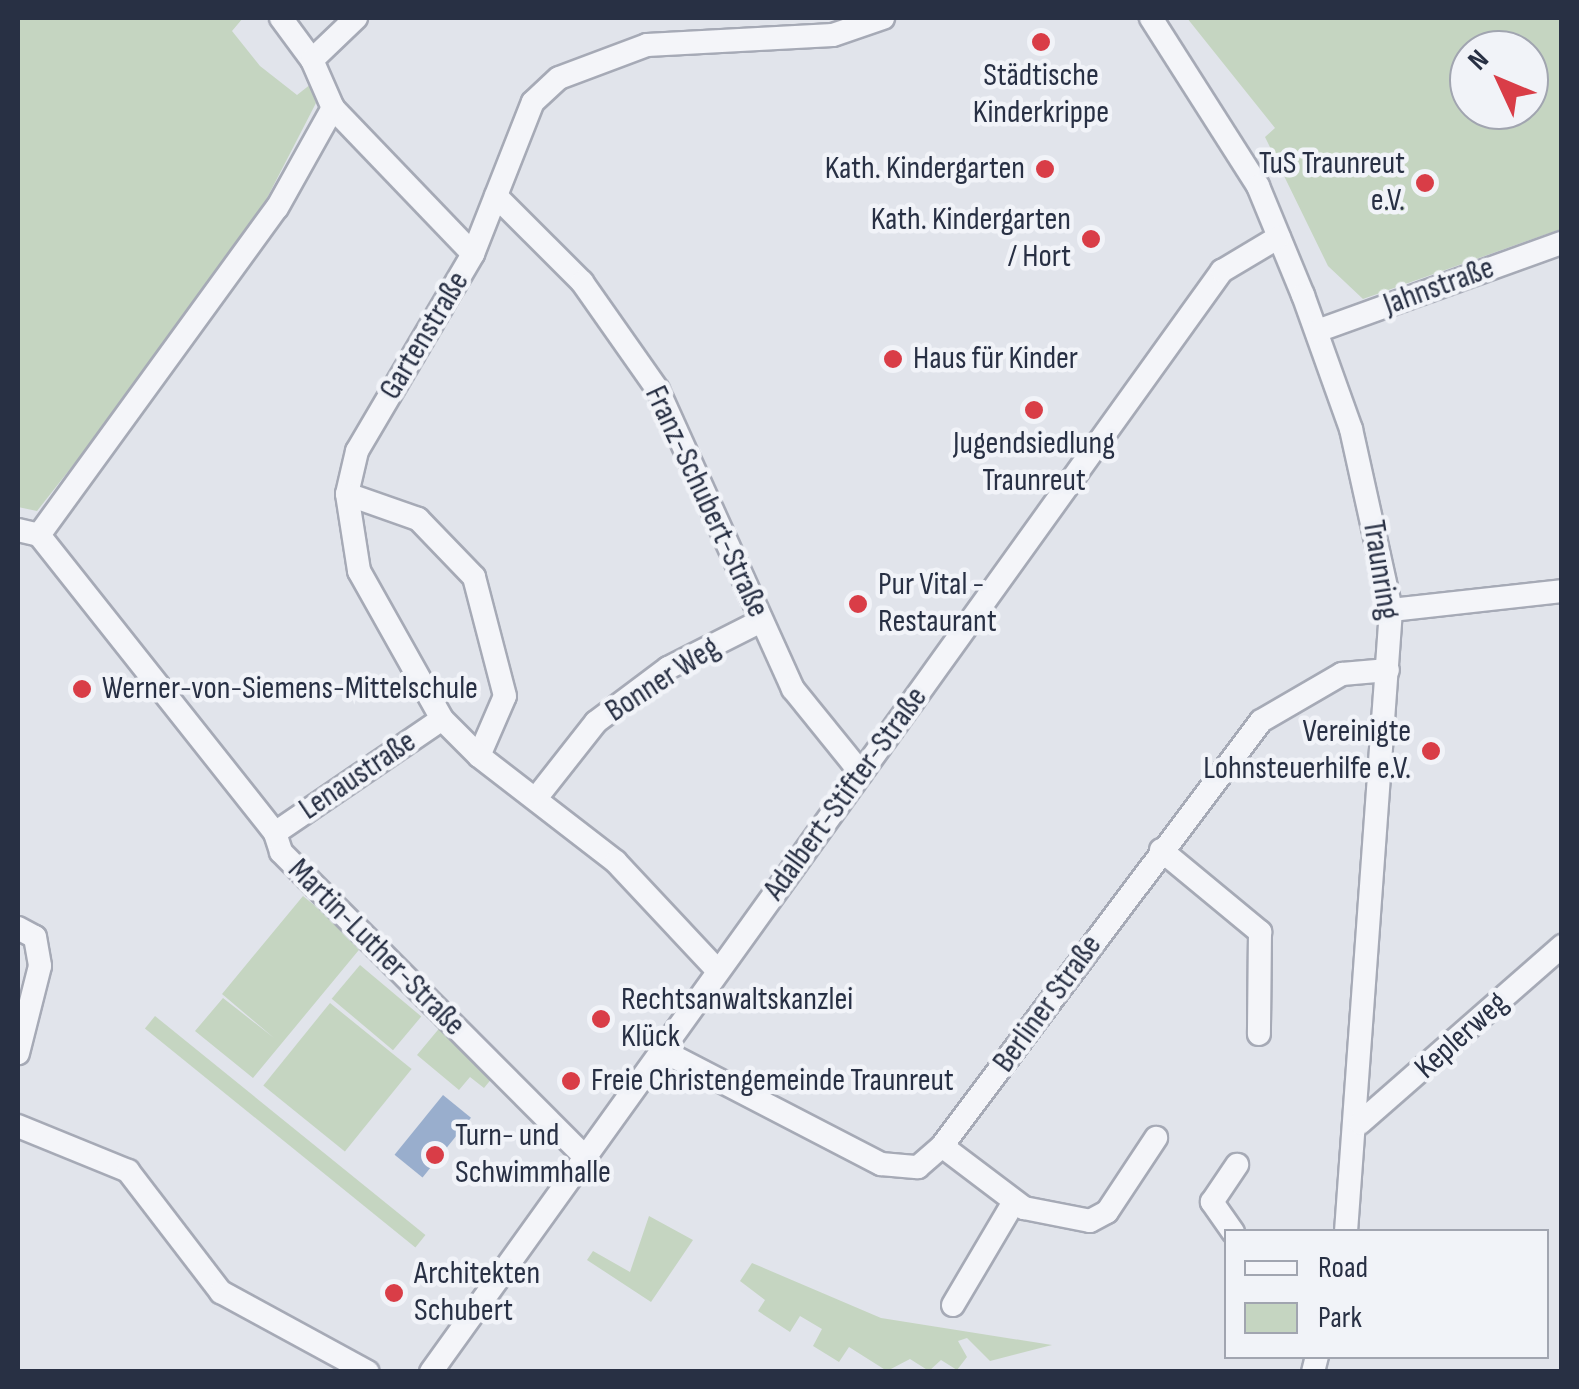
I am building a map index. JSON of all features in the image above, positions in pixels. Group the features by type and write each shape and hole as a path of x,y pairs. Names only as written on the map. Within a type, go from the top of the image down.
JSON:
{"street":[{"path":"280,18 312,60 333,108"},
{"path":"312,60 356,18"},
{"path":"473,254 533,102 586,63 700,38 883,18"},
{"name":"Traunring","path":"1152,18 1244,160 1317,331 1350,429 1391,610 1360,1124 1346,1229"},
{"name":"Gartenstraße","path":"333,108 473,254 357,451 347,494 359,571 442,719 480,756 616,862 718,971"},
{"name":"Martin-Luther-Straße","path":"333,108 222,294 28,532 275,833 281,852 585,1157"},
{"name":"Franz-Schubert-Straße","path":"496,196 582,282 658,390 794,689 861,772"},
{"name":"Adalbert-Stifter-Straße","path":"431,1372 1222,271 1279,237"},
{"name":"Jahnstraße","path":"1317,331 1562,243"},
{"path":"347,494 418,520 474,577 504,696 480,756"},
{"path":"1391,610 1562,590"},
{"name":"Bonner Weg","path":"537,797 596,722 668,668 761,620"},
{"name":"Berliner Straße","path":"661,1050 880,1164 918,1167 942,1146 1161,850 1276,709 1342,674 1388,670"},
{"name":"Lenaustraße","path":"275,833 442,719"},
{"path":"1161,850 1260,932 1259,1034"},
{"path":"18,928 35,937 40,966 18,1053"},
{"name":"Keplerweg","path":"1360,1124 1562,946"},
{"path":"18,1126 128,1171 221,1292 368,1372"},
{"path":"942,1146 1014,1202 1090,1221 1107,1212 1156,1138"},
{"path":"1231,1229 1212,1202 1237,1164"},
{"path":"953,1305 1014,1202"}],"green space":[{"path":"18,18 243,18 232,31 260,66 297,95 311,84 316,103 236,258 37,511 18,507"},
{"name":"TuS Traunreut e.V.","path":"1187,18 1561,18 1561,229 1363,299 1328,266 1265,137 1275,128"},
{"path":"303,896 363,945 253,1078 195,1031 223,998 274,1038 222,994"},
{"path":"360,965 421,1016 393,1050 332,999"},
{"path":"330,1003 412,1069 345,1151 263,1085"},
{"path":"155,1016 425,1235 415,1247 145,1028"},
{"path":"442,1025 493,1077 484,1088 470,1077 459,1090 417,1055"},
{"path":"649,1216 693,1240 651,1302 587,1260 593,1251 630,1272"},
{"path":"752,1263 881,1318 1052,1345 990,1361 967,1338 958,1341 967,1357 957,1370 941,1360 929,1371 910,1359 887,1371 849,1347 839,1362 813,1346 822,1329 800,1316 790,1332 758,1311 765,1300 740,1281"}],"water":[{"path":"443,1095 471,1118 423,1177 395,1155"}],"place":[{"name":"Städtische Kinderkrippe","path":"1041,42"},
{"name":"Kath. Kindergarten","path":"1045,169"},
{"name":"TuS Traunreut e.V.","path":"1425,183"},
{"name":"Kath. Kindergarten / Hort","path":"1091,239"},
{"name":"Haus für Kinder","path":"893,359"},
{"name":"Jugendsiedlung Traunreut","path":"1034,410"},
{"name":"Pur Vital - Restaurant","path":"858,604"},
{"name":"Werner-von-Siemens-Mittelschule","path":"82,689"},
{"name":"Vereinigte Lohnsteuerhilfe e.V.","path":"1431,751"},
{"name":"Rechtsanwaltskanzlei Klück","path":"601,1019"},
{"name":"Freie Christengemeinde Traunreut","path":"571,1081"},
{"name":"Turn- und Schwimmhalle","path":"435,1155"},
{"name":"Architekten Schubert","path":"394,1293"}]}
